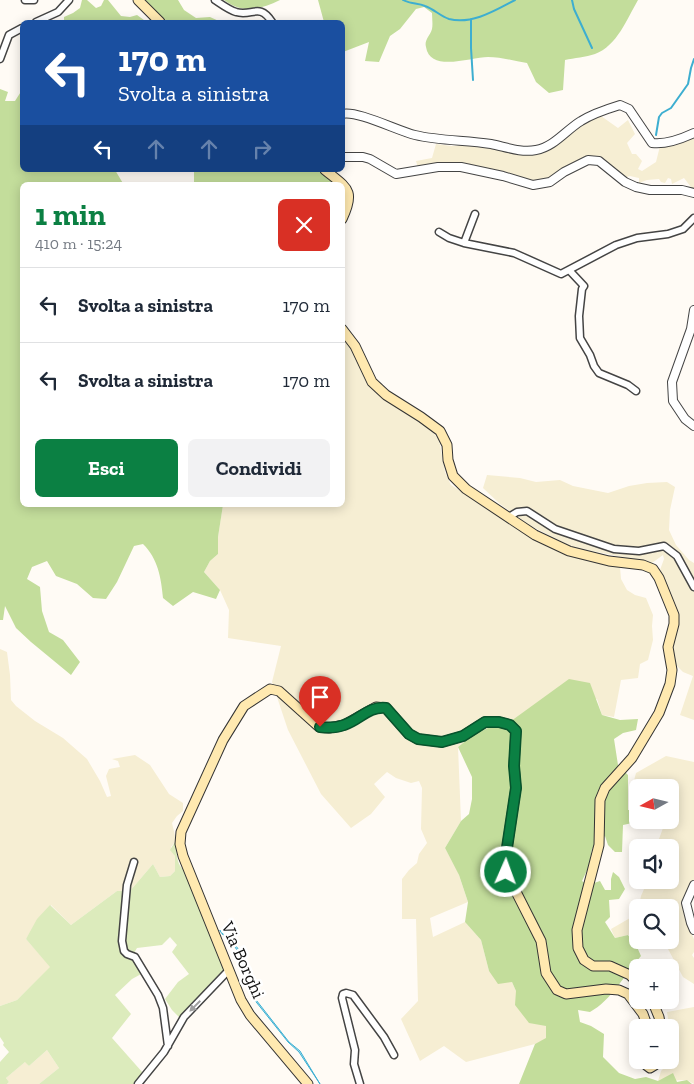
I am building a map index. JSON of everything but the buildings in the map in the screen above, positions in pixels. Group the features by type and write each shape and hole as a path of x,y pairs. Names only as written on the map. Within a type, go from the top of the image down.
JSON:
{"main road":[{"path":"138,0 158,20"},
{"path":"327,172 339,182"},
{"path":"345,187 350,195 345,213"},
{"path":"345,333 355,346 372,382 386,395 440,431 447,445 448,460 453,476 466,489 535,535 569,551 609,561 643,565 653,569 660,578 674,615 674,624 668,647 672,670 666,698 632,758 605,788 600,800 599,846 576,930 578,948 584,960 593,966 610,966 629,976"},
{"name":"Via Borghi","path":"308,1084 250,1015 241,1000 183,856 180,844 181,832 222,740 244,706 270,689 279,691 320,727 329,728 344,725 376,707 386,708 409,734 418,739 442,742 463,736 485,722 499,722 510,725 516,731 514,766 516,788 505,861 506,872 541,940 546,973 557,990 566,994 606,989 619,990 628,994 645,1019"}],"street":[{"path":"26,0 34,0"},
{"path":"40,20 58,12 69,0"},
{"path":"215,0 235,12 243,14 257,10 268,16 271,20"},
{"path":"0,58 9,35 20,29"},
{"path":"345,113 360,116 414,135 434,139 490,144 518,150 538,150 564,136 580,121 620,106 629,109 652,143 659,144 694,133"},
{"path":"345,157 370,159 396,174 438,167 461,167 533,185 550,182 588,160 599,162 625,182 636,186 650,190 682,190 694,194"},
{"path":"464,242 475,214"},
{"path":"440,232 449,238 514,253 561,274 616,246 637,238 668,234 683,229 694,218"},
{"path":"569,270 584,286 579,316 580,338 594,366 600,373 628,385 636,391"},
{"path":"694,310 691,328 672,382 673,401 685,419 694,426"},
{"path":"510,517 517,512 527,511 555,529 614,549 639,551 664,546 677,556 694,588"},
{"path":"134,862 127,885 122,942 124,951 135,957 158,995 163,1008 168,1046"},
{"path":"694,885 686,903 690,923 694,930"},
{"path":"138,1084 164,1052 184,1017 228,971"},
{"path":"360,1084 354,1064 354,1050 342,998 343,994 353,995 384,1037 394,1055"}],"shaded area":[{"path":"601,116 618,128 628,120 635,134 627,143 632,154 636,154 642,161 638,169 642,171 656,162 660,146 694,137 694,191 684,178 672,184 671,179 668,178 665,183 659,179 639,183 639,178 630,176 623,178 592,158 543,182 531,181 468,165 443,163 418,168 416,161 432,158 436,144 451,146 475,145 532,152 587,119"},
{"path":"345,338 352,347 373,388 430,429 439,439 445,472 451,485 519,528 569,555 620,567 621,579 627,590 635,595 646,598 653,615 653,640 648,660 640,664 638,678 621,680 614,717 602,715 597,699 503,728 490,727 473,735 458,747 461,821 445,848 458,872 468,902 430,918 433,937 465,922 481,940 489,971 512,982 516,991 546,1026 546,1039 535,1044 466,1062 444,1046 420,1061 401,1019 418,1001 416,919 402,919 402,879 417,863 419,854 427,843 421,829 422,788 419,781 411,783 396,778 387,772 374,784 385,797 371,814 351,828 321,794 288,730 272,682 281,646 228,638 229,610 220,590 204,572 210,561 218,554 218,537 223,507 345,507"},
{"path":"487,475 520,478 536,482 560,480 573,486 608,493 629,486 647,483 667,482 675,487 670,510 669,530 676,545 694,563 694,720 680,715 693,676 683,672 675,664 672,650 679,621 673,599 660,570 664,559 663,555 652,563 572,547 529,525 500,504 483,488"},
{"path":"0,649 7,652 11,700 35,721 63,738 87,759 107,797 111,796 106,776 109,769 120,767 118,761 112,759 135,755 150,765 169,794 183,803 183,811 172,823 176,840 171,847 175,856 175,871 170,876 160,877 153,864 130,891 117,891 71,925 51,905 26,939 51,967 17,1000 0,1006"},
{"path":"666,756 694,762 694,892 684,909 694,939 694,952 692,955 694,958 694,984 683,977 679,970 679,959 673,959 668,949 679,949 679,899 640,899 644,889 679,889 679,839 659,839 663,829 679,829 679,779 634,779 636,773"},
{"path":"629,919 629,935 615,938 611,929"},
{"path":"694,1007 694,1084 687,1080 658,1081 663,1069 679,1069 679,1019 668,1019 667,1012"},
{"path":"47,1050 59,1068 39,1084 7,1084 9,1082 6,1078 26,1061 29,1066"}],"green space":[{"path":"82,0 87,0 96,8 101,6 104,0 108,0 121,16 130,17 137,15 144,20 64,20 64,17 80,8"},
{"path":"145,0 178,0 184,10 196,18 210,17 217,20 161,20 153,12 154,10"},
{"path":"224,0 280,0 258,8 245,9"},
{"path":"318,0 638,0 621,31 603,50 588,56 565,60 563,90 549,93 536,82 527,63 493,57 452,62 435,60 429,55 426,47 426,40 432,29 432,13 424,7 416,9 400,29 390,36 379,62 365,61 369,42 345,51 345,20 323,20"},
{"path":"0,89 8,92 5,101 15,101 20,93 20,172 116,172 122,182 20,182 20,507 223,507 218,537 218,554 210,561 204,572 220,590 216,599 193,592 173,606 163,598 158,569 152,556 143,544 134,546 117,582 106,599 93,598 77,584 56,576 47,561 32,567 27,579 40,587 42,611 49,632 63,640 80,662 71,675 16,628 5,606 3,620 0,620"},
{"path":"194,172 322,172 334,182 194,182"},
{"path":"569,679 590,683 602,715 620,720 638,719 636,730 623,733 614,739 618,765 628,775 629,824 623,825 622,852 615,852 608,845 605,836 592,849 589,866 582,881 591,887 594,883 600,881 605,890 611,890 613,872 619,877 625,889 619,899 609,900 610,917 605,922 615,938 628,935 629,949 638,949 641,956 639,959 629,959 629,971 598,1007 590,1012 578,1010 580,1022 604,1034 603,1057 619,1073 635,1079 646,1077 658,1081 673,1073 677,1082 687,1080 692,1084 519,1084 535,1044 546,1038 546,1026 529,1023 515,1005 516,991 512,982 498,984 489,971 481,940 465,922 468,902 459,875 445,848 461,821 469,814 472,799 472,777 458,747 473,735 490,727 503,727"},
{"path":"176,840 178,862 186,872 224,970 208,990 179,1017 165,999 178,982 189,974 172,952 177,945 170,937 162,945 137,948 131,958 134,959 143,973 132,979 115,995 131,1014 112,1038 143,1073 134,1084 39,1084 59,1068 47,1050 29,1066 25,1062 6,1078 9,1082 7,1084 0,1084 0,1062 9,1052 3,1045 4,1043 0,1037 0,1006 17,1000 50,967 26,939 37,919 50,905 71,925 117,891 130,891 153,864 160,877 170,876 175,871 175,856 170,850"}],"water":[{"path":"220,930 227,939 234,943 243,956 253,996 289,1042 300,1051 320,1084 299,1052 288,1042 253,998 247,983 241,956 233,944 227,940"}],"waterway":[{"path":"403,0 425,6 446,18 458,20 484,16 515,0"},
{"path":"572,0 574,9 592,48"},
{"path":"471,19 473,80"},
{"path":"656,135 659,117 671,108 688,84 694,59"}],"route":[{"path":"320,727 329,728 344,725 376,707 386,708 409,734 418,739 442,742 463,736 485,722 499,722 510,725 516,731 514,766 516,788 505,861 506,872"}]}
